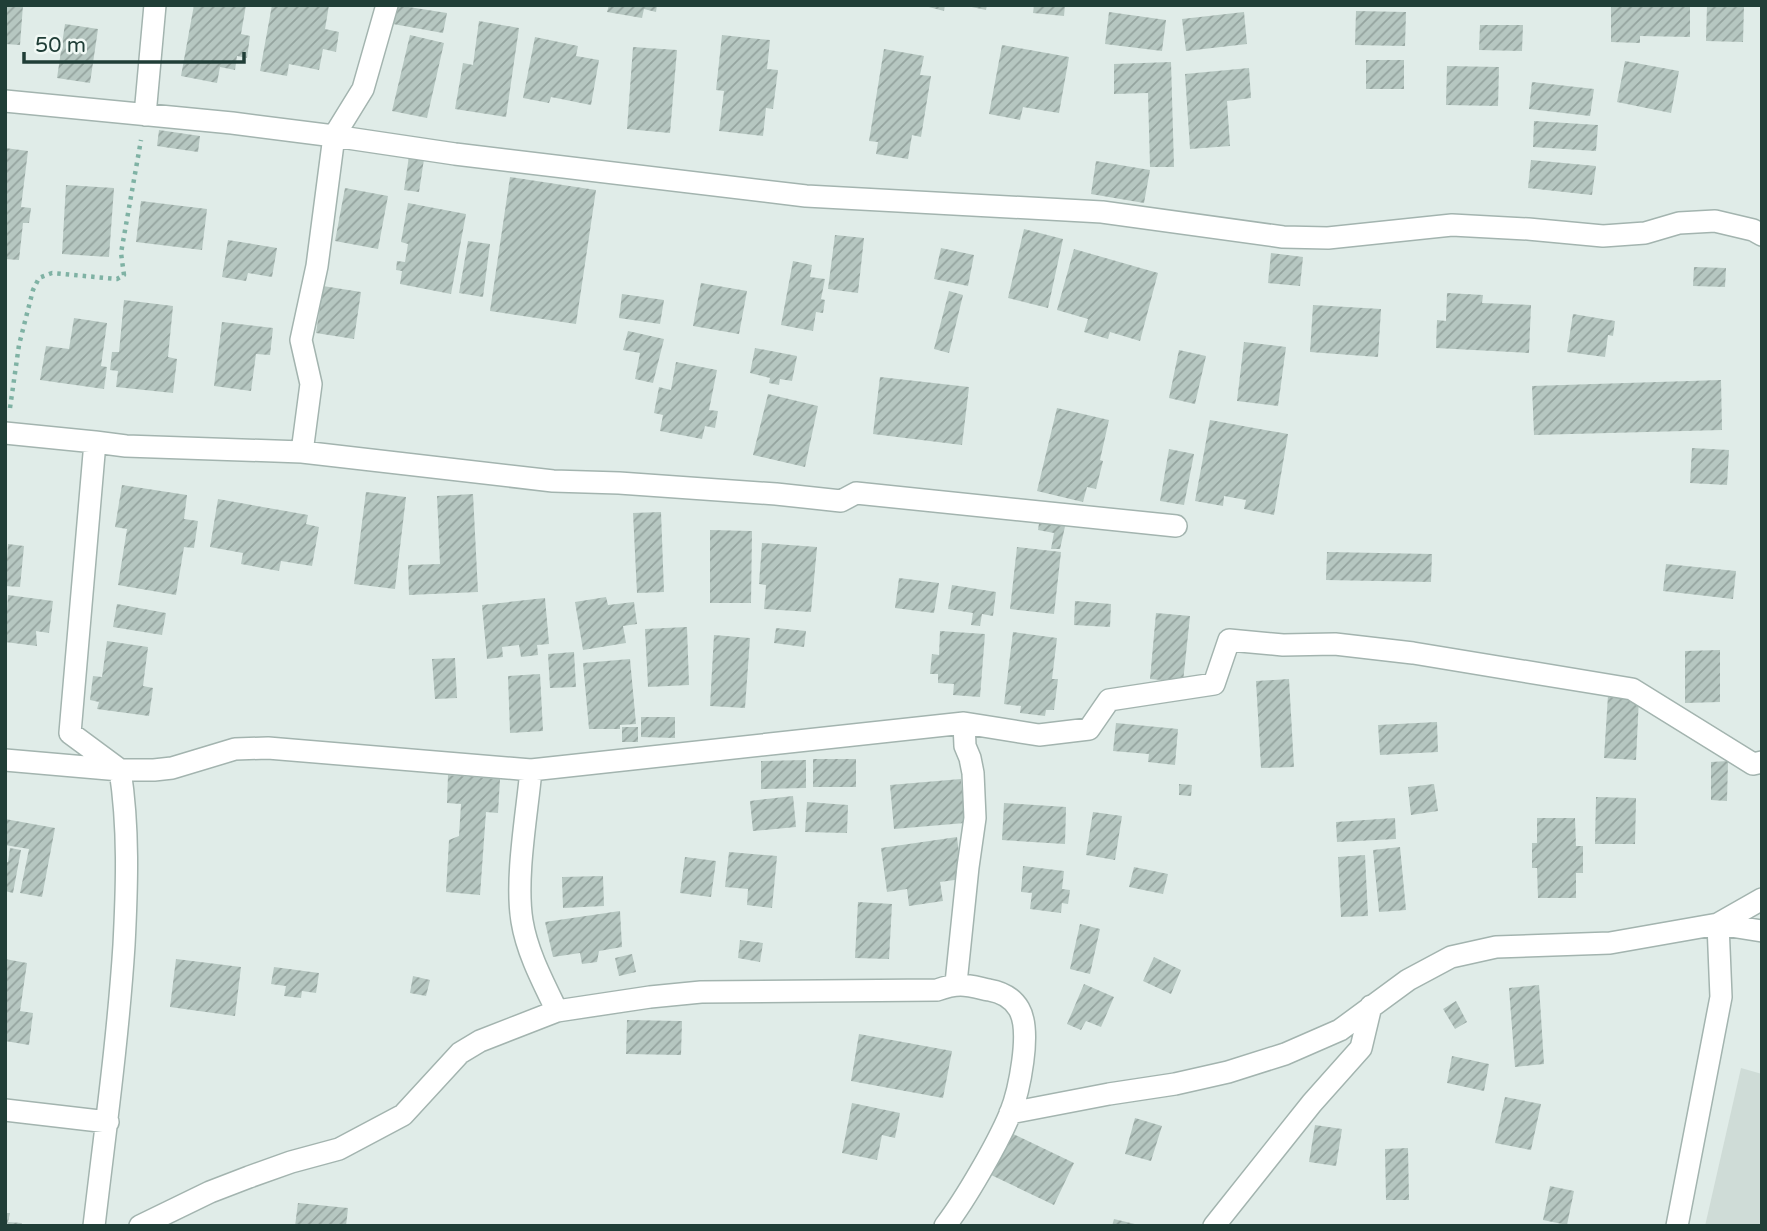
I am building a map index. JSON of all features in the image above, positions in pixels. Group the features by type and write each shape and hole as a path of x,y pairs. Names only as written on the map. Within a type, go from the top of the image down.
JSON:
{"street":[{"path":"145,115 155,5"},
{"path":"302,452 311,384 301,340 317,266 334,136 363,89 387,5"},
{"path":"5,101 232,123 455,154 806,196 1102,212 1283,237 1328,238 1452,225 1603,236 1645,233 1679,223 1715,221 1753,230 1762,235"},
{"path":"5,433 126,446 302,452 553,481 619,483 841,501 856,493 1177,526"},
{"path":"94,1226 120,1011 127,892 126,810 120,770 70,733 95,442"},
{"path":"5,760 120,770 172,768 235,749 268,748 531,770 964,723 1039,736 1089,729 1109,700 1214,684 1229,640 1283,645 1335,644 1413,653 1632,689 1753,764 1762,762"},
{"path":"956,983 975,818 973,773 971,758 965,747 964,723"},
{"path":"531,770 520,888 521,920 528,947 557,1011"},
{"path":"1718,925 1762,899"},
{"path":"1010,1113 1175,1084 1228,1072 1285,1054 1340,1030 1408,979 1451,957 1496,947 1611,943 1718,925 1762,931"},
{"path":"1677,1226 1721,997 1718,925"},
{"path":"140,1226 236,1182 291,1162 339,1149 403,1115 460,1053 480,1041 557,1011 701,992 937,990 956,983 1003,992 1020,1010 1024,1030 1023,1059 1010,1113 981,1168 945,1226"},
{"path":"1214,1226 1312,1103 1361,1048 1371,1006"},
{"path":"5,1110 108,1122"}],"path":[{"path":"5,433 19,345 33,290 39,278 52,273 117,279 124,275 121,254 145,115"}],"shaded area":[{"path":"1741,1068 1762,1074 1762,1226 1705,1226"}],"building":[{"path":"5,5 23,5 20,45 5,44"},
{"path":"194,5 246,5 241,34 250,36 247,58 237,56 235,70 220,67 217,83 181,76"},
{"path":"272,5 329,5 325,29 339,32 336,52 323,49 319,70 289,64 287,76 260,71"},
{"path":"396,5 447,13 443,33 393,24"},
{"path":"609,5 657,5 656,12 644,9 642,18 607,12"},
{"path":"921,5 945,5 944,11"},
{"path":"962,5 987,5 986,10"},
{"path":"1034,5 1065,5 1064,16 1033,13"},
{"path":"1611,5 1690,5 1690,37 1640,36 1640,43 1611,42"},
{"path":"1707,5 1744,5 1743,42 1706,41"},
{"path":"1356,11 1406,12 1405,46 1355,45"},
{"path":"1109,12 1166,20 1162,51 1105,44"},
{"path":"1244,12 1247,44 1186,51 1182,19"},
{"path":"479,21 519,28 506,117 455,109 463,63 473,65"},
{"path":"65,24 98,29 90,83 57,78"},
{"path":"1480,25 1523,25 1522,51 1479,50"},
{"path":"410,35 444,43 427,118 392,111"},
{"path":"722,35 770,40 767,69 778,70 773,109 766,108 763,136 719,131 724,91 716,90"},
{"path":"535,37 578,46 576,56 599,60 591,105 551,97 549,103 523,98"},
{"path":"1002,45 1069,57 1059,113 1023,107 1020,120 989,114"},
{"path":"633,47 677,50 670,133 627,129"},
{"path":"884,49 924,56 920,75 931,76 921,137 912,135 908,159 876,154 878,142 869,141"},
{"path":"1366,60 1404,60 1404,89 1366,89"},
{"path":"1625,61 1679,71 1671,113 1617,102"},
{"path":"1171,62 1174,167 1150,167 1148,93 1114,94 1114,64"},
{"path":"1447,66 1499,67 1498,106 1446,105"},
{"path":"1249,68 1251,98 1227,101 1230,146 1190,149 1185,74"},
{"path":"1532,82 1594,89 1590,116 1529,109"},
{"path":"1534,121 1598,125 1596,151 1533,147"},
{"path":"159,130 200,136 198,152 157,146"},
{"path":"5,148 28,151 21,207 31,208 29,223 23,223 19,260 5,259"},
{"path":"409,156 424,159 419,192 404,190"},
{"path":"1531,160 1596,166 1592,195 1528,188"},
{"path":"1096,161 1150,170 1144,203 1091,194"},
{"path":"510,177 596,190 576,324 490,311"},
{"path":"66,185 114,188 109,257 62,254"},
{"path":"345,188 388,196 378,249 335,241"},
{"path":"141,201 207,209 202,250 136,242"},
{"path":"408,203 466,214 451,294 400,284 402,271 396,270 397,261 405,262 408,244 401,242"},
{"path":"1024,229 1063,239 1048,308 1008,298"},
{"path":"835,235 864,238 858,293 828,289"},
{"path":"228,240 277,248 272,277 248,273 246,281 222,277"},
{"path":"468,241 490,244 483,297 459,293"},
{"path":"941,248 974,255 968,286 934,279"},
{"path":"1074,249 1158,273 1140,341 1110,332 1108,339 1084,332 1088,319 1057,310"},
{"path":"1271,253 1303,257 1300,286 1268,283"},
{"path":"793,261 812,265 810,277 825,279 821,299 825,300 823,313 816,312 813,331 781,325"},
{"path":"1694,267 1726,268 1725,287 1693,286"},
{"path":"701,283 747,291 739,334 693,326"},
{"path":"323,286 361,292 354,339 316,333"},
{"path":"949,291 963,295 949,353 934,349"},
{"path":"1447,293 1483,295 1482,303 1531,305 1529,353 1436,348 1437,320 1446,321"},
{"path":"622,294 664,300 660,324 619,318"},
{"path":"124,300 173,306 168,357 177,359 173,393 116,387 118,371 110,370 112,352 119,352"},
{"path":"1313,305 1381,309 1378,357 1310,352"},
{"path":"1573,314 1615,321 1613,336 1608,335 1605,357 1567,352"},
{"path":"74,318 107,323 101,366 107,367 104,389 40,380 46,346 69,349"},
{"path":"222,322 273,328 270,355 256,354 251,391 214,386"},
{"path":"628,331 664,339 653,383 635,379 640,353 623,350"},
{"path":"1244,342 1286,347 1278,406 1237,401"},
{"path":"755,348 797,356 792,381 780,379 779,385 769,383 770,378 750,373"},
{"path":"1179,350 1206,356 1195,404 1169,398"},
{"path":"676,362 717,370 709,410 718,411 715,428 705,426 702,439 660,431 663,415 654,413 659,387 671,390"},
{"path":"880,377 969,387 962,445 873,434"},
{"path":"1721,380 1722,430 1534,435 1532,386"},
{"path":"768,394 818,406 805,467 753,455"},
{"path":"1057,408 1109,420 1096,489 1087,487 1083,502 1037,491"},
{"path":"1210,420 1288,434 1274,515 1244,509 1246,500 1224,496 1223,506 1195,501"},
{"path":"1692,448 1729,450 1727,485 1690,483"},
{"path":"1169,449 1194,454 1184,505 1160,501"},
{"path":"122,485 187,495 184,519 198,521 194,548 184,547 176,595 118,585 127,529 115,527"},
{"path":"366,492 406,497 395,589 354,584"},
{"path":"473,494 478,592 409,595 408,565 440,564 437,496"},
{"path":"218,499 308,515 306,524 319,527 312,566 281,561 279,571 241,564 243,553 210,547"},
{"path":"661,512 664,592 637,593 633,513"},
{"path":"1040,517 1066,522 1060,549 1051,549 1054,533 1038,530"},
{"path":"710,530 752,531 751,603 710,603"},
{"path":"762,543 817,547 811,612 764,609 766,585 759,584"},
{"path":"8,544 24,546 20,587 5,586"},
{"path":"1017,547 1061,552 1054,614 1010,609"},
{"path":"1327,552 1432,554 1431,582 1326,580"},
{"path":"1666,564 1736,571 1733,599 1663,591"},
{"path":"899,578 939,583 934,613 895,608"},
{"path":"952,585 996,592 993,616 982,614 980,626 971,625 973,613 948,609"},
{"path":"8,595 53,601 49,633 36,631 37,646 5,642"},
{"path":"606,597 608,605 634,602 637,624 623,626 626,643 583,650 575,602"},
{"path":"545,598 549,644 537,645 538,655 521,657 519,645 502,647 503,657 487,659 482,605"},
{"path":"1075,601 1111,604 1110,627 1074,625"},
{"path":"117,604 166,613 162,635 113,627"},
{"path":"1156,613 1190,616 1183,682 1150,679"},
{"path":"687,627 689,685 648,687 645,629"},
{"path":"776,628 806,631 804,647 774,643"},
{"path":"940,631 985,634 980,697 953,695 954,684 938,683 938,674 930,674 932,654 939,655"},
{"path":"1013,632 1057,638 1052,679 1058,679 1054,710 1046,710 1045,716 1020,713 1021,706 1004,704"},
{"path":"714,635 750,638 745,708 710,706"},
{"path":"107,641 148,647 143,686 153,688 149,716 97,709 99,702 90,700 93,676 102,677"},
{"path":"1720,650 1720,702 1685,703 1685,651"},
{"path":"574,652 576,687 550,688 548,654"},
{"path":"455,658 457,698 435,699 432,659"},
{"path":"630,659 636,724 620,725 620,729 589,729 583,663"},
{"path":"540,674 543,731 510,733 508,676"},
{"path":"1289,679 1294,767 1261,768 1256,681"},
{"path":"1608,695 1639,697 1636,760 1604,758"},
{"path":"641,717 675,717 675,738 641,737"},
{"path":"1437,722 1438,752 1380,755 1378,725"},
{"path":"1116,723 1178,729 1175,765 1148,762 1149,754 1113,751"},
{"path":"622,727 638,727 638,742 622,742"},
{"path":"813,759 856,759 856,787 813,787"},
{"path":"806,760 806,788 761,789 761,761"},
{"path":"1728,761 1727,801 1711,800 1711,762"},
{"path":"448,775 500,779 498,813 486,812 480,895 446,892 449,840 459,836 461,804 447,803"},
{"path":"961,779 965,823 894,829 890,785"},
{"path":"1179,784 1192,785 1191,796 1179,795"},
{"path":"1434,784 1438,811 1411,815 1408,787"},
{"path":"793,796 796,827 753,831 750,801"},
{"path":"1596,797 1636,798 1635,844 1595,844"},
{"path":"807,802 848,805 847,833 805,832"},
{"path":"1004,803 1066,807 1065,844 1002,840"},
{"path":"1093,812 1122,816 1115,860 1086,855"},
{"path":"1395,818 1396,839 1337,842 1336,822"},
{"path":"1537,818 1575,818 1576,846 1583,846 1583,873 1576,873 1576,898 1538,898 1537,868 1532,868 1532,843 1537,843"},
{"path":"5,819 55,828 42,897 20,893 29,849 5,845"},
{"path":"957,837 962,879 940,882 943,901 909,906 907,889 887,892 881,848"},
{"path":"1400,847 1406,910 1379,912 1373,850"},
{"path":"10,848 21,850 13,893 5,891 5,862 8,862"},
{"path":"729,852 777,856 772,908 747,905 748,889 725,887"},
{"path":"1365,855 1368,916 1341,917 1338,857"},
{"path":"685,857 716,861 711,897 680,893"},
{"path":"1023,866 1064,871 1062,889 1070,890 1068,904 1062,903 1061,913 1030,909 1032,893 1021,892"},
{"path":"1134,867 1168,874 1163,894 1129,887"},
{"path":"603,876 604,906 563,908 562,877"},
{"path":"858,902 892,904 889,959 855,958"},
{"path":"620,911 622,947 599,951 597,962 582,964 580,953 553,957 545,922"},
{"path":"1080,924 1100,929 1090,974 1070,969"},
{"path":"740,940 763,943 760,962 738,958"},
{"path":"632,954 636,972 619,976 615,958"},
{"path":"1154,957 1181,970 1171,994 1143,981"},
{"path":"5,959 27,963 20,1011 33,1013 29,1045 5,1041"},
{"path":"176,959 241,967 235,1016 170,1007"},
{"path":"274,967 319,973 316,993 302,991 301,998 284,996 286,986 271,984"},
{"path":"413,976 430,980 426,996 410,993"},
{"path":"1084,984 1114,997 1101,1027 1086,1021 1081,1030 1067,1024"},
{"path":"1539,985 1544,1064 1515,1067 1509,988"},
{"path":"1456,1001 1467,1022 1455,1029 1443,1009"},
{"path":"627,1020 682,1021 681,1055 626,1054"},
{"path":"859,1034 952,1051 943,1098 851,1081"},
{"path":"1452,1056 1489,1064 1484,1091 1447,1083"},
{"path":"1505,1097 1541,1104 1531,1150 1495,1143"},
{"path":"852,1103 900,1113 895,1138 882,1135 877,1160 842,1153"},
{"path":"1135,1118 1162,1126 1151,1161 1125,1154"},
{"path":"1315,1125 1342,1129 1336,1166 1309,1162"},
{"path":"1009,1132 1074,1163 1054,1205 989,1174"},
{"path":"1408,1148 1409,1200 1386,1200 1385,1149"},
{"path":"1550,1186 1574,1191 1567,1225 1543,1220"},
{"path":"298,1203 348,1208 346,1226 295,1226"},
{"path":"5,1213 10,1213 8,1222 22,1223 21,1226 5,1226"},
{"path":"1114,1219 1139,1225 1139,1226 1112,1226"}]}
